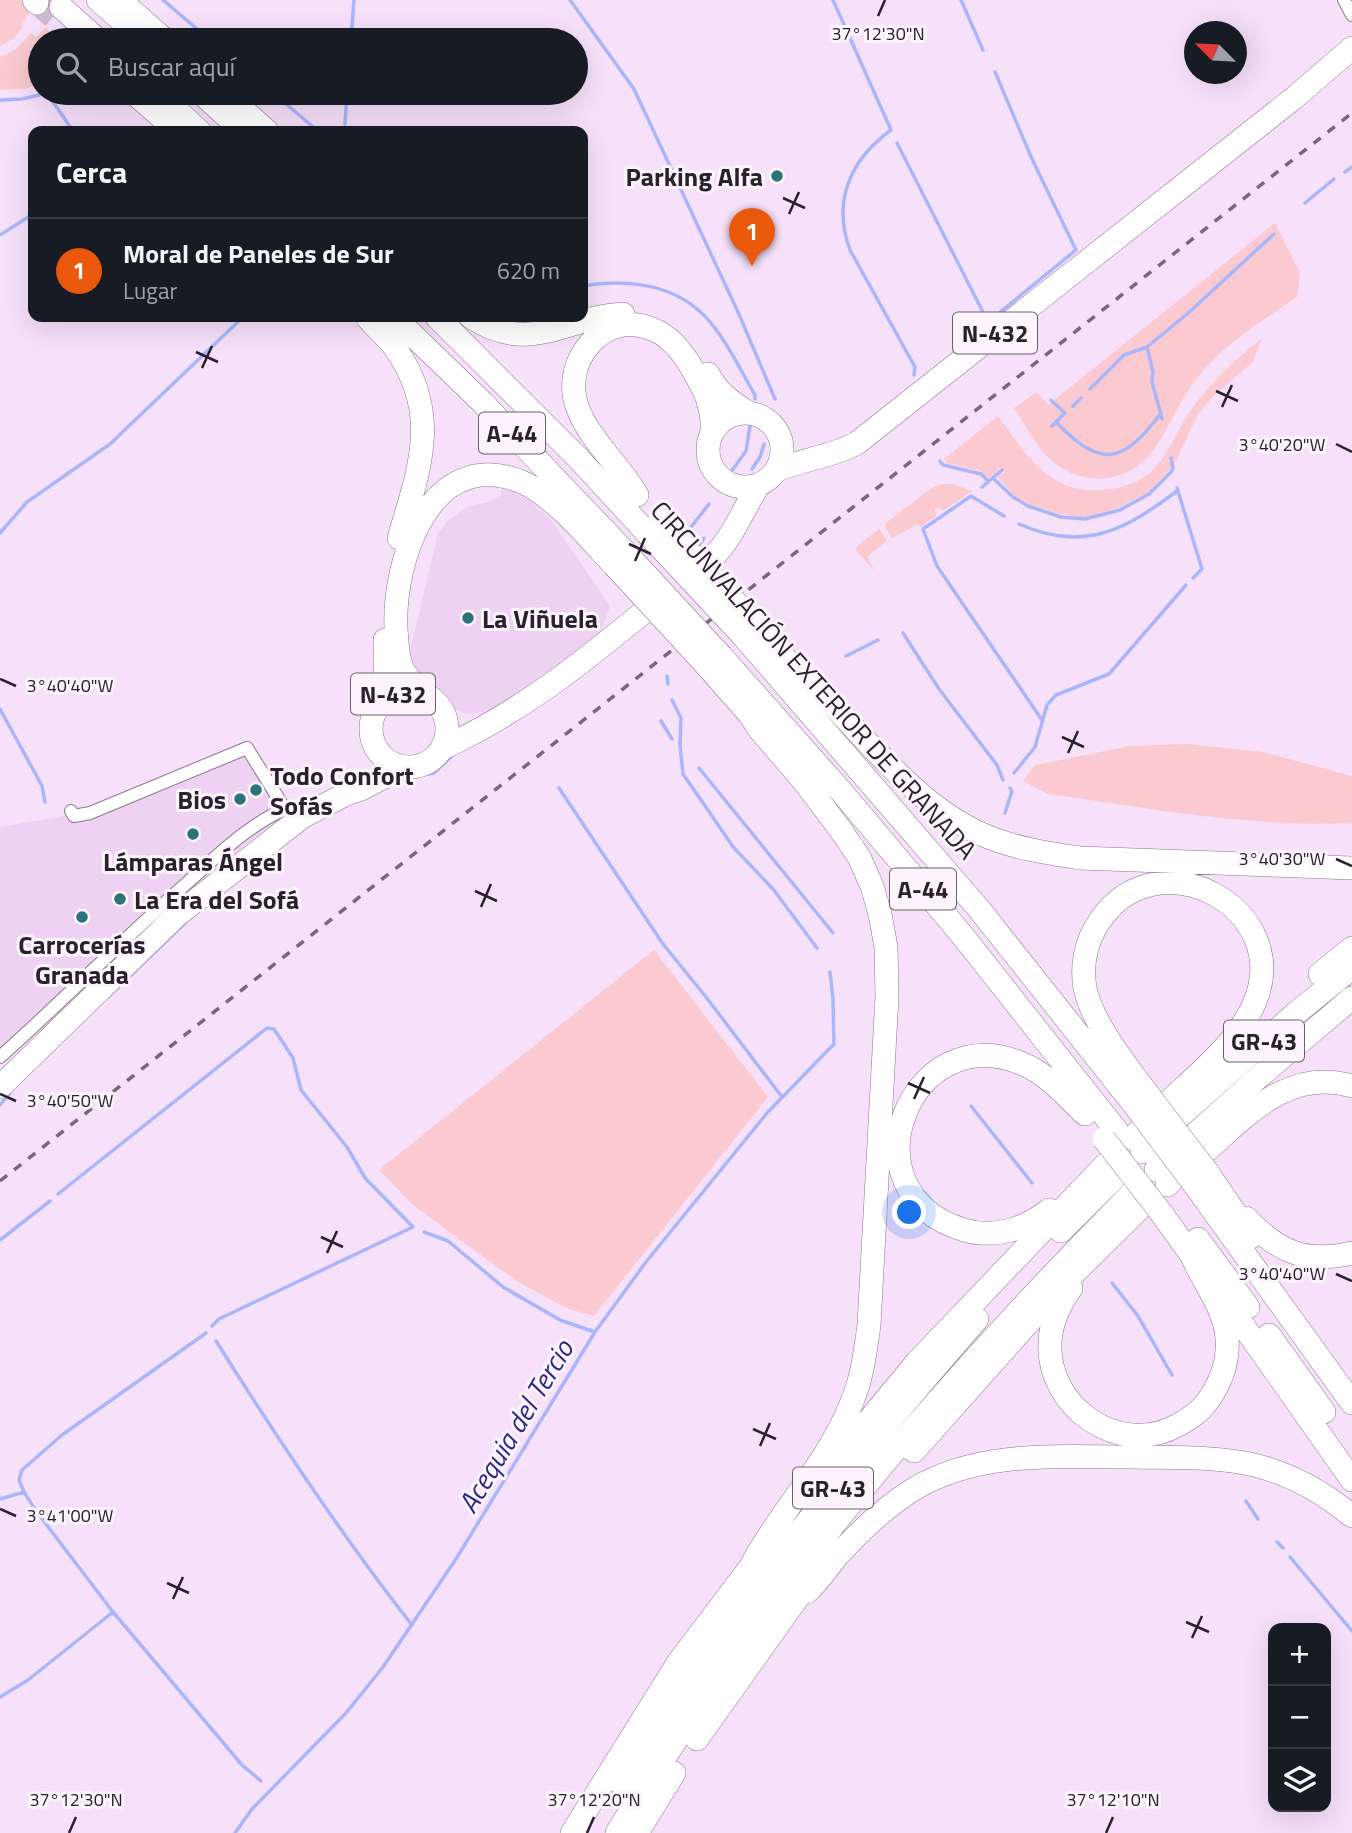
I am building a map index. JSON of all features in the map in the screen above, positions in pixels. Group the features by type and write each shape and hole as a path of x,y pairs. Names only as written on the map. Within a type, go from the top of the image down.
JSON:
{"highway":[{"path":"98,0 130,28"},
{"path":"120,0 152,28"},
{"path":"47,7 66,28"},
{"path":"47,7 79,28"},
{"name":"N-432","path":"711,559 730,538 758,486 777,470 830,455 857,443 1294,98 1352,48"},
{"name":"N-432","path":"1294,98 1316,85 1352,56"},
{"path":"148,105 171,126"},
{"path":"170,105 193,126"},
{"path":"214,105 237,126"},
{"path":"238,105 261,126"},
{"path":"588,321 612,314 644,315 673,327 685,338 721,394 747,412 768,420 778,431 800,446 830,455"},
{"path":"371,322 392,345 404,365 417,396 424,427 423,451 417,480 387,589 387,670 384,691 377,709"},
{"path":"379,322 559,503 567,516"},
{"name":"CIRCUNVALACIÓN EXTERIOR DE GRANADA","path":"399,322 483,403 715,662 840,789 962,935 1159,1155 1294,1369 1352,1453"},
{"name":"CIRCUNVALACIÓN EXTERIOR DE GRANADA","path":"442,322 579,459 654,526 751,632 979,909 1159,1155 1352,1403"},
{"path":"463,322 637,495"},
{"path":"481,322 511,334 528,335 584,322"},
{"path":"654,526 637,495 587,427 577,405 573,390 574,375 578,360 588,344 612,328 626,326 652,329 665,336 688,361 706,393 711,405 713,431"},
{"path":"730,538 733,511 723,481 715,472 708,456 710,438 713,431 729,416 747,412"},
{"path":"777,470 783,453 778,431"},
{"path":"425,694 403,670 399,656 396,614 399,588 412,539 430,505 455,483 474,476 491,475 522,482 620,559"},
{"path":"723,481 747,488 758,486"},
{"name":"N-432","path":"443,748 497,722 538,696 582,664 645,611"},
{"path":"751,632 821,692 903,778 956,820 980,834 1010,845 1080,858 1352,868"},
{"path":"715,662 760,730 806,785 859,857 872,886 886,947 887,996 865,1357 850,1406 832,1443 752,1562"},
{"path":"806,680 816,696 972,878 1107,1046 1118,1056"},
{"name":"N-432","path":"346,794 369,764 374,745 371,723 377,709 393,694 414,691 425,694 433,698 444,713 447,736 443,748 435,758 424,765 399,766 380,754 374,745"},
{"name":"N-432","path":"444,713 470,719 506,714"},
{"path":"750,715 764,725 943,936 1085,1114"},
{"name":"N-432","path":"0,1087 176,916 294,813 361,789 394,772 399,766"},
{"path":"1159,1155 1118,1056 1091,1008 1085,988 1085,952 1093,932 1105,913 1117,901 1153,884 1190,883 1207,888 1222,897 1248,924 1257,942 1261,964 1260,984 1255,1002 1244,1023 1200,1071 1159,1155 1066,1295 1054,1321 1050,1340 1050,1359 1055,1376 1074,1408 1104,1429 1137,1436 1163,1432 1190,1419 1210,1399 1224,1374 1227,1337 1223,1319 1192,1255 1159,1155"},
{"path":"1200,1071 1225,1054 1352,948"},
{"name":"GR-43","path":"617,1833 713,1687 836,1522 968,1364 1159,1155 1295,1014 1352,968"},
{"name":"GR-43","path":"1159,1155 1352,998"},
{"path":"1228,1132 1240,1114 1352,1018"},
{"path":"1080,1189 1026,1225 1009,1231 989,1234 971,1232 937,1219 914,1196 900,1165 898,1145 907,1104 932,1075 968,1058 1003,1058 1021,1063 1037,1071 1085,1114 1159,1155 1229,1202 1258,1231 1277,1245 1313,1259 1352,1254"},
{"path":"1159,1155 1228,1132 1262,1104 1287,1089 1308,1082 1325,1081 1352,1086"},
{"name":"GR-43","path":"590,1833 692,1676 815,1510 981,1315 1111,1170 1080,1189"},
{"path":"572,1833 678,1664 752,1562 917,1362 1080,1189"},
{"path":"1229,1202 1352,1379"},
{"path":"637,1833 687,1753 792,1605 890,1478 996,1358 1096,1251"},
{"path":"1192,1255 1352,1480"},
{"path":"792,1605 810,1590 866,1526 890,1505 943,1475 999,1461 1083,1457 1193,1458 1255,1465 1284,1474 1330,1498 1352,1516"}],"street":[{"path":"1344,0 1352,15"},
{"path":"71,811 74,816 90,813 247,748 294,813"},
{"path":"0,1057 61,1002 124,939 225,850 271,815 294,813"}],"shaded area":[{"path":"0,0 30,0 36,6 21,24 23,27 14,38 0,46"},
{"path":"28,36 28,88 0,90 0,57 15,50"},
{"path":"1275,223 1300,273 1297,297 1244,334 1207,366 1191,387 1152,452 1129,471 1101,478 1073,474 1048,457 1014,408 1037,392 1048,405"},
{"path":"1262,338 1253,362 1214,395 1198,414 1176,461 1165,475 1149,492 1118,508 1085,518 1059,514 1031,505 1015,496 997,477 1005,471 1001,468 988,479 980,471 946,463 944,459 998,416 1030,458 1054,479 1086,490 1105,490 1131,484 1154,469 1185,419 1211,385"},
{"path":"941,484 953,484 972,491 943,511 938,507 934,510 937,516 920,527 918,524 892,538 885,527 886,523 930,489"},
{"path":"501,486 531,502 551,520 610,606 601,632 539,682 488,712 466,714 451,707 422,675 411,659 410,651 438,534 447,521 469,506 489,502 501,495"},
{"path":"879,529 887,541 867,557 875,571 856,551 857,546"},
{"path":"251,743 291,812 131,940 0,1056 0,827 75,814"},
{"path":"1187,744 1263,752 1352,776 1352,823 1275,823 1199,816 1048,794 1023,781 1035,765 1130,746"},
{"path":"654,950 768,1097 594,1316 566,1308 515,1280 413,1205 379,1170"}],"waterway":[{"path":"163,0 196,28"},
{"path":"352,28 354,0"},
{"path":"570,0 634,89 738,312 775,399"},
{"path":"833,0 891,130 865,155 848,183 844,198 845,232 850,250 915,367 914,375"},
{"path":"961,0 983,50"},
{"path":"897,143 988,322 1076,250 1032,159 995,72"},
{"path":"0,100 28,98"},
{"path":"55,105 70,126"},
{"path":"287,105 312,126"},
{"path":"345,124 346,105"},
{"path":"1345,172 1352,167"},
{"path":"1305,203 1334,179"},
{"path":"0,235 28,217"},
{"path":"1090,389 1124,355 1147,347 1186,315 1274,234"},
{"path":"588,285 612,283 643,285 658,288 685,300 706,317 722,337 755,399"},
{"path":"0,533 27,502 110,444 238,322"},
{"path":"1147,347 1153,372 1152,382 1162,419"},
{"path":"1073,406 1081,398"},
{"path":"1051,400 1065,413 1052,426"},
{"path":"1056,422 1086,448 1111,454 1123,451 1135,443 1161,413"},
{"path":"731,472 746,451 750,426"},
{"path":"752,469 764,444"},
{"path":"993,478 1013,497 1028,506 1061,517 1085,519 1120,510 1149,494 1171,472 1171,458"},
{"path":"940,461 943,465 981,474 988,481"},
{"path":"982,487 1002,470"},
{"path":"1177,488 1202,569 1193,578"},
{"path":"1019,524 1042,533 1084,537 1103,533 1140,517 1177,491"},
{"path":"1004,516 971,496 923,529 937,566 1042,720"},
{"path":"684,536 709,504"},
{"path":"698,547 704,538"},
{"path":"1014,773 1035,747 1047,705 1056,695 1109,674 1186,585"},
{"path":"903,633 939,689 997,765 1003,780"},
{"path":"846,656 878,640"},
{"path":"667,676 668,684"},
{"path":"672,700 681,718 683,774 734,848 773,889 817,948"},
{"path":"0,709 42,786 45,802"},
{"path":"661,721 672,739"},
{"path":"400,778 434,773 454,754"},
{"path":"699,768 833,933"},
{"path":"559,788 663,944 782,1097"},
{"path":"1005,813 1012,791 1010,788"},
{"path":"108,997 186,922"},
{"name":"Acequia del Tercio","path":"235,1833 252,1809 346,1713 383,1667 456,1559 595,1332 646,1262 767,1113 834,1044 830,972"},
{"path":"58,1194 267,1028 274,1029 293,1058 301,1090 347,1147 365,1178 413,1227 219,1319 212,1326"},
{"path":"0,1105 10,1093"},
{"path":"971,1106 1032,1183"},
{"path":"0,1240 50,1201"},
{"path":"424,1232 448,1241 503,1287 560,1320 595,1332"},
{"path":"1112,1283 1138,1316 1172,1375"},
{"path":"24,1492 19,1480 22,1470 62,1435 206,1333"},
{"path":"216,1341 310,1486 412,1625"},
{"path":"0,1499 24,1492 113,1612"},
{"path":"1246,1501 1258,1519"},
{"path":"1277,1542 1283,1548"},
{"path":"1290,1557 1352,1631"},
{"path":"0,1697 28,1680 113,1612 242,1765 261,1781"}],"tunnel":[{"path":"37,3 53,17"}],"railway":[{"path":"0,1181 1352,113"}],"place":[{"name":"Parking Alfa","path":"777,176"},
{"name":"Moral de Paneles de Sur","path":"752,266"},
{"name":"La Viñuela","path":"468,618"},
{"name":"Todo Confort Sofás","path":"256,790"},
{"name":"Bios","path":"240,799"},
{"name":"Lámparas Ángel","path":"193,834"},
{"name":"La Era del Sofá","path":"120,899"},
{"name":"Carrocerías Granada","path":"82,917"}]}
